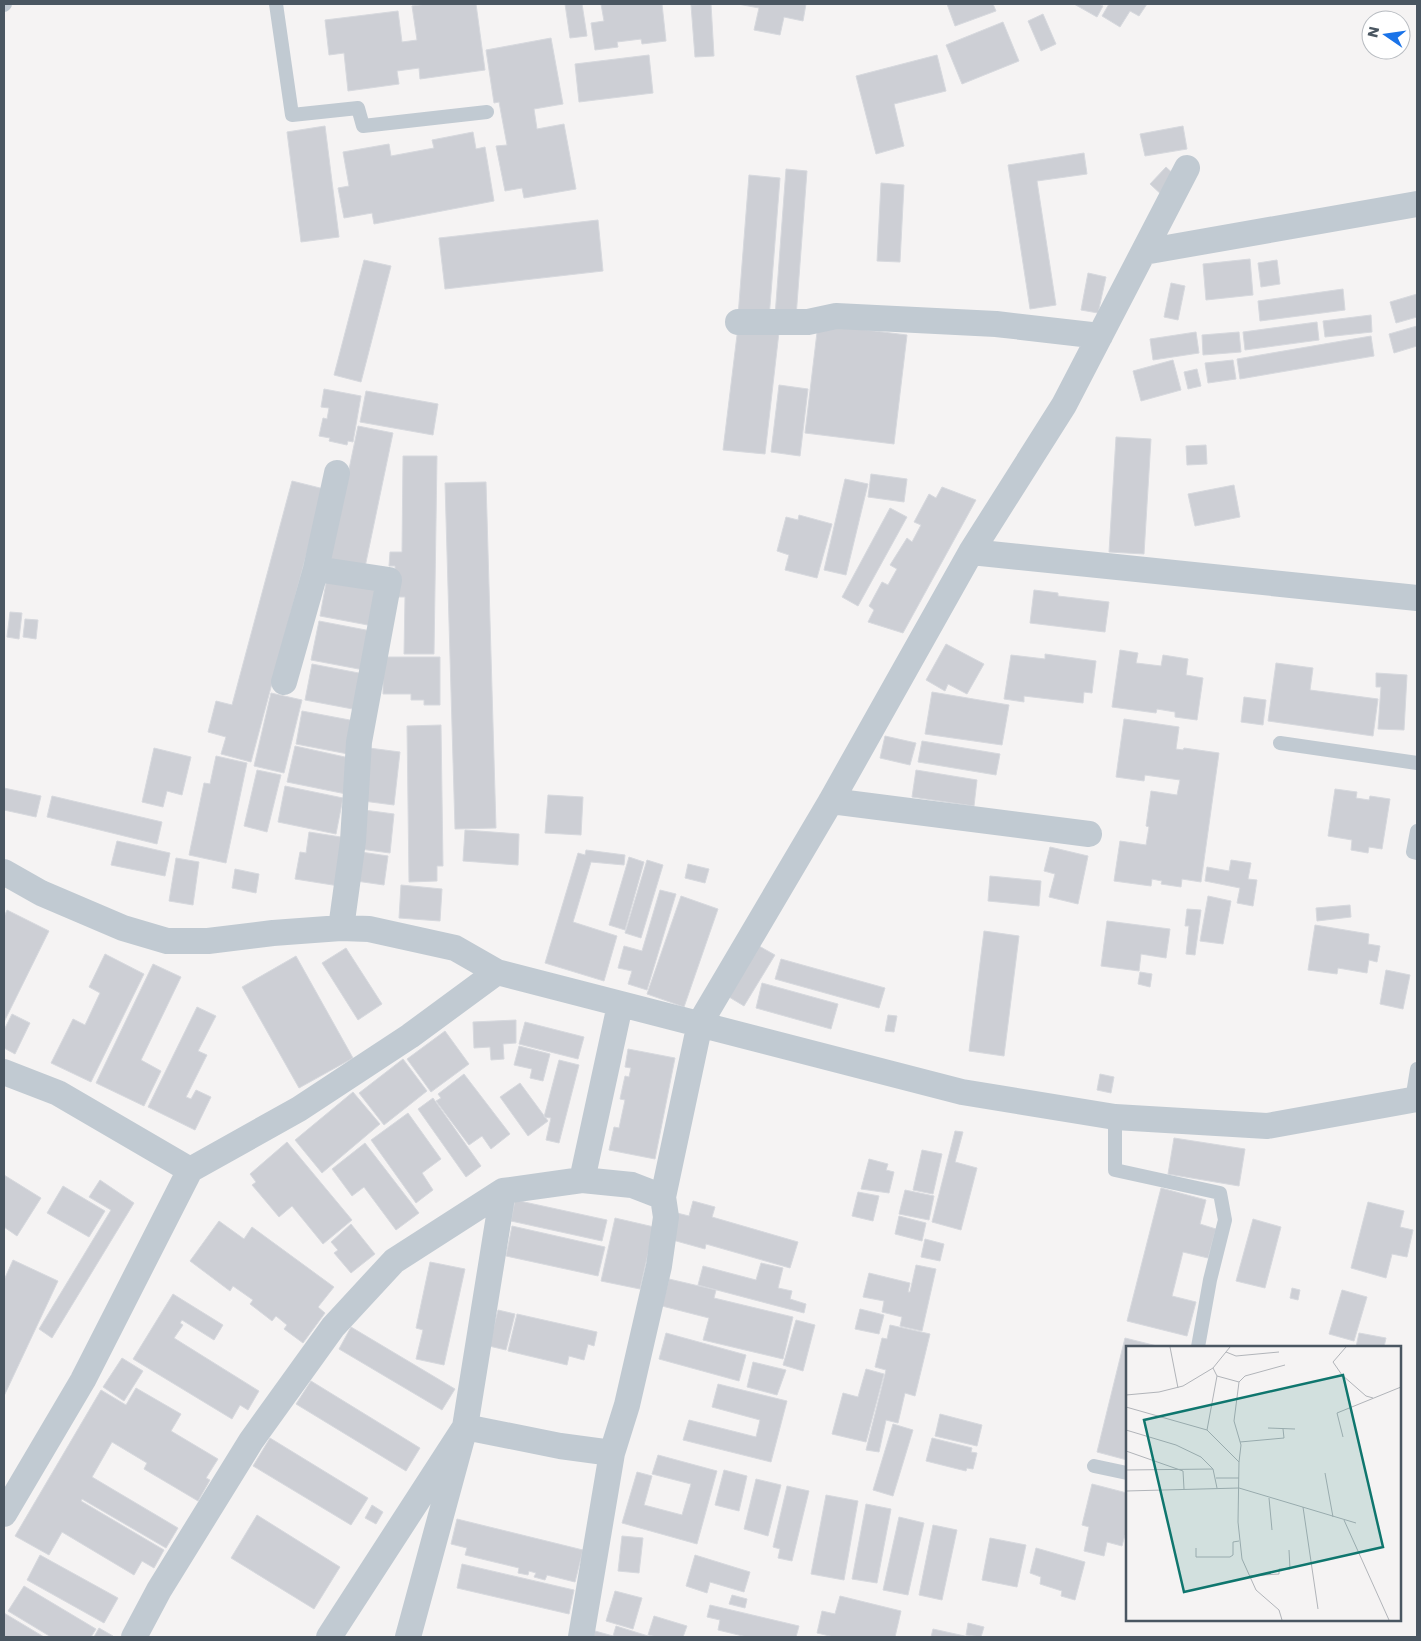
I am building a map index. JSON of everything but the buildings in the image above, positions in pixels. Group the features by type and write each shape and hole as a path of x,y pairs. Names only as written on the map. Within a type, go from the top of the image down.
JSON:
{"street":[{"path":"581,1637 612,1453 627,1405 659,1266 666,1217 663,1197 700,1023 831,801 971,552 1064,404 1187,168"},
{"path":"1144,252 1417,204"},
{"path":"738,322 808,322 836,316 996,324 1100,336"},
{"path":"284,682 316,569 337,473"},
{"path":"971,552 1417,598"},
{"path":"316,569 389,580 359,742 354,841 341,928"},
{"path":"831,801 1089,834"},
{"path":"4,872 41,893 123,928 167,941 208,941 274,933 341,928 369,930 455,948 497,972 962,1092 1115,1117 1267,1126 1415,1100"},
{"path":"4,1514 83,1380 190,1170 299,1109 410,1036 497,972"},
{"path":"582,1180 620,1005"},
{"path":"4,1072 58,1092 190,1170"},
{"path":"134,1637 159,1590 251,1441 333,1327 394,1261 503,1190 582,1180 632,1185 663,1197"},
{"path":"408,1637 465,1427 503,1190"},
{"path":"465,1427 560,1446 612,1453"},
{"path":"329,1637 465,1427"}],"lane":[{"path":"276,4 292,116 358,108 363,126 487,112"},
{"path":"1280,743 1417,764"},
{"path":"1417,831 1413,852 1417,853"},
{"path":"1415,1100 1417,1069"},
{"path":"1115,1117 1115,1170 1220,1193 1225,1220 1210,1280 1198,1346"},
{"path":"1094,1466 1126,1473"}]}
